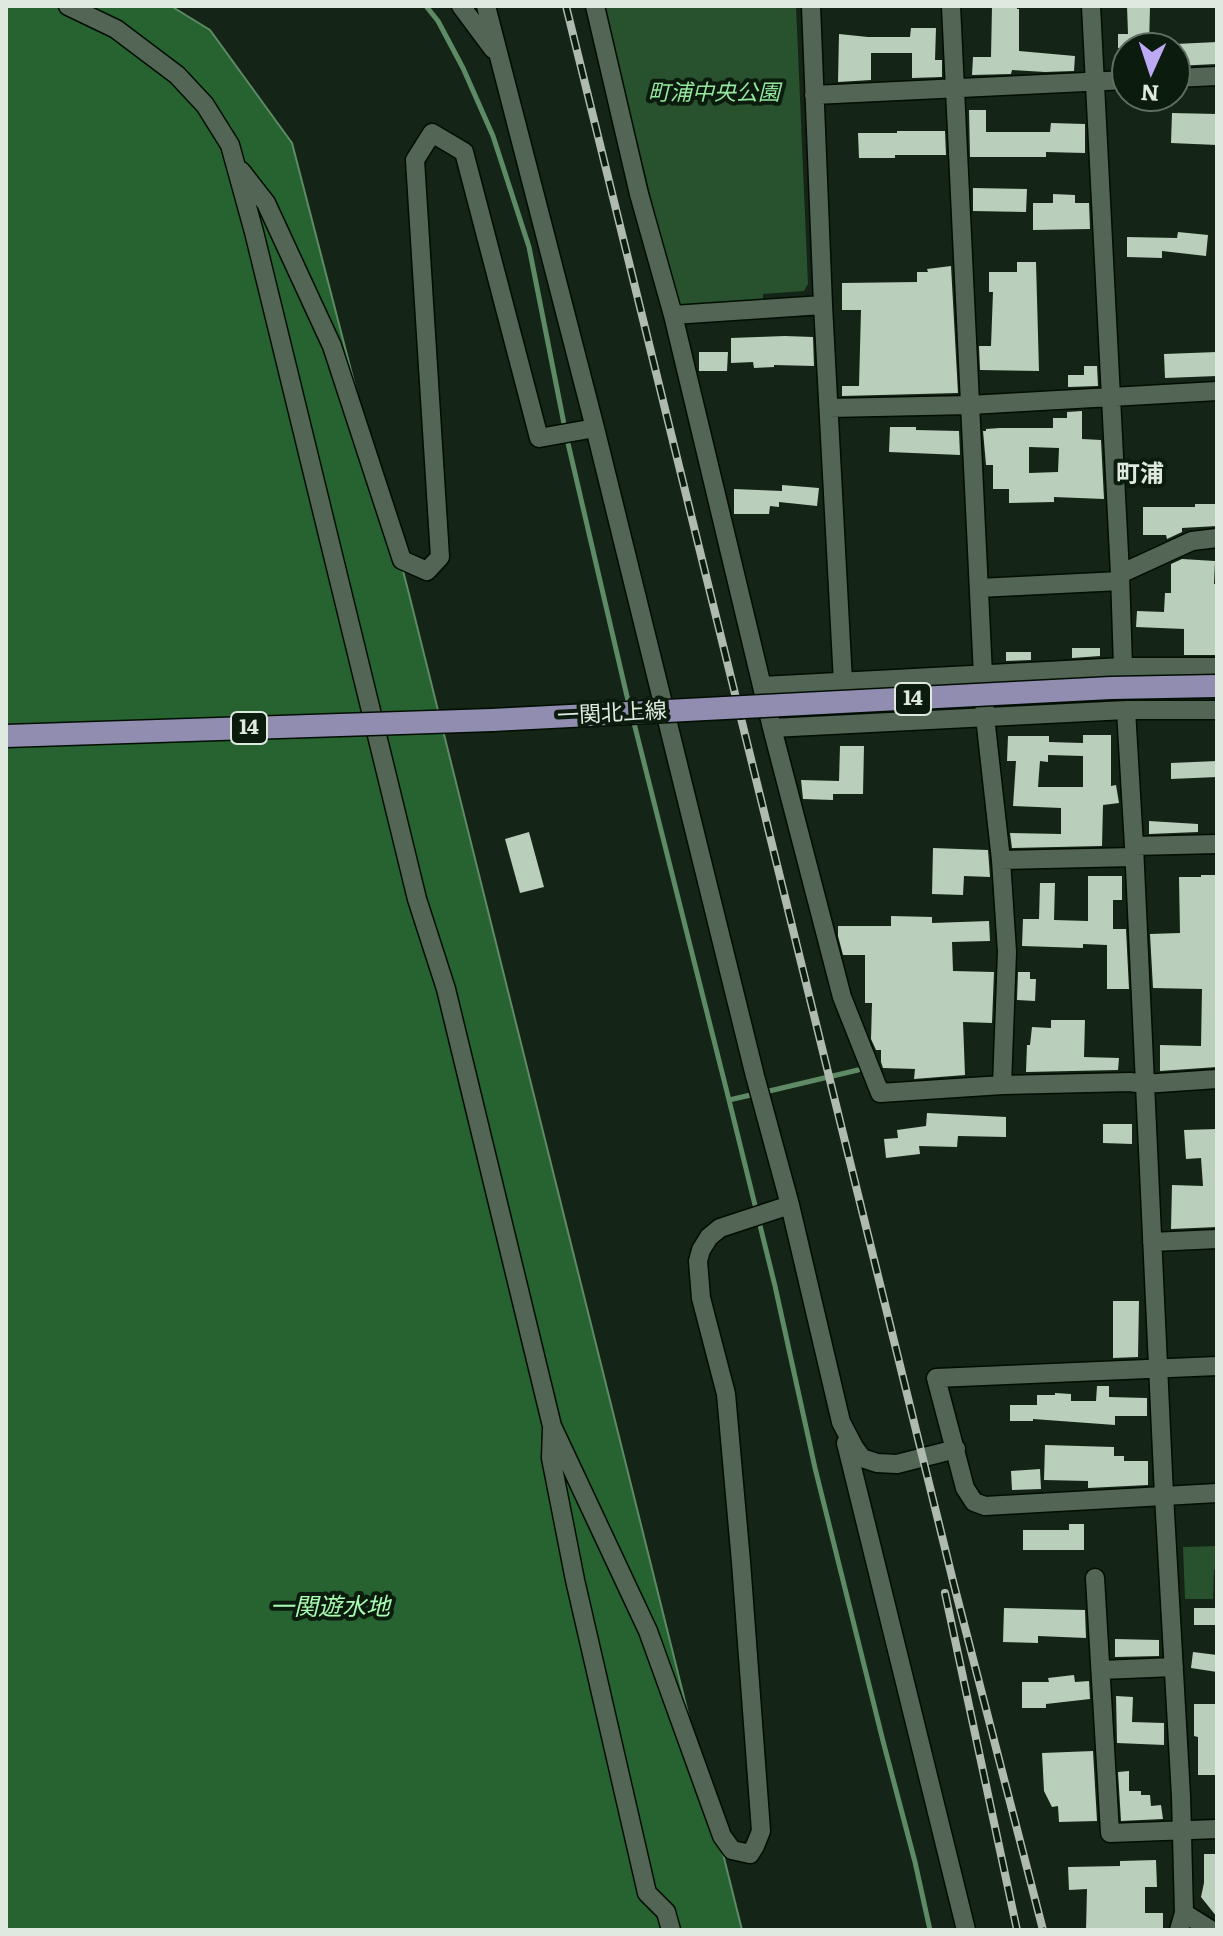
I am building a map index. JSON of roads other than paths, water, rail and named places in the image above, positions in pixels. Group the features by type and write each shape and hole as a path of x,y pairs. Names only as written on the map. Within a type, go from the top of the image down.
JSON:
{"main road":[{"name":"一関北上線","path":"6,736 492,720 1111,688 1217,686"}],"street":[{"path":"68,6 116,29 177,75 205,105 230,145 417,899 446,989 552,1426 648,1631 722,1836 732,1850 750,1854 761,1831 741,1562 726,1394 701,1298 698,1261 709,1237 720,1228 782,1208"},
{"path":"461,6 497,55"},
{"path":"486,6 589,429 764,1111 782,1208 841,1422 966,1930"},
{"path":"595,6 772,728 842,997 880,1093 1002,1085 1144,1084 1217,1079"},
{"path":"811,6 843,682"},
{"path":"951,6 985,717 1001,860 1007,952 1002,1085"},
{"path":"1091,6 1123,667"},
{"path":"1191,77 1217,76"},
{"path":"814,95 1111,81"},
{"path":"236,165 266,203 332,346 402,560 427,571 440,557 415,160 432,133 464,152 539,438 589,429"},
{"path":"673,315 823,305"},
{"path":"829,408 970,405 1217,391"},
{"path":"979,588 1120,578 1192,541 1217,538"},
{"path":"762,686 1123,667 1217,667"},
{"path":"772,728 1126,710 1217,710"},
{"path":"1126,710 1182,1830 1182,1921 1211,1930"},
{"path":"1001,860 1217,844"},
{"path":"1152,1242 1217,1239"},
{"path":"1217,1366 936,1378 965,1488 974,1502 985,1506 1217,1493"},
{"path":"841,1422 862,1458 877,1463 897,1464 956,1449"},
{"path":"552,1426 551,1458 575,1580 647,1893 666,1912 671,1930"},
{"path":"1095,1578 1110,1833 1217,1829"},
{"path":"1101,1670 1174,1667"}],"water":[{"name":"一関遊水地","path":"6,6 171,6 210,30 292,143 409,594 742,1930 6,1930"}],"waterway":[{"path":"426,6 438,21 463,68 493,136 529,247 565,429"},
{"path":"567,439 629,705"},
{"path":"633,719 775,1286 815,1468 930,1930"},
{"path":"765,1092 858,1070"},
{"path":"729,1100 755,1094"}],"railway":[{"path":"566,6 954,1585 1043,1930"},
{"path":"945,1593 1017,1930"}],"district":[{"name":"町浦","path":"1140,475"}],"park label":[{"name":"町浦中央公園","path":"714,94"}]}
